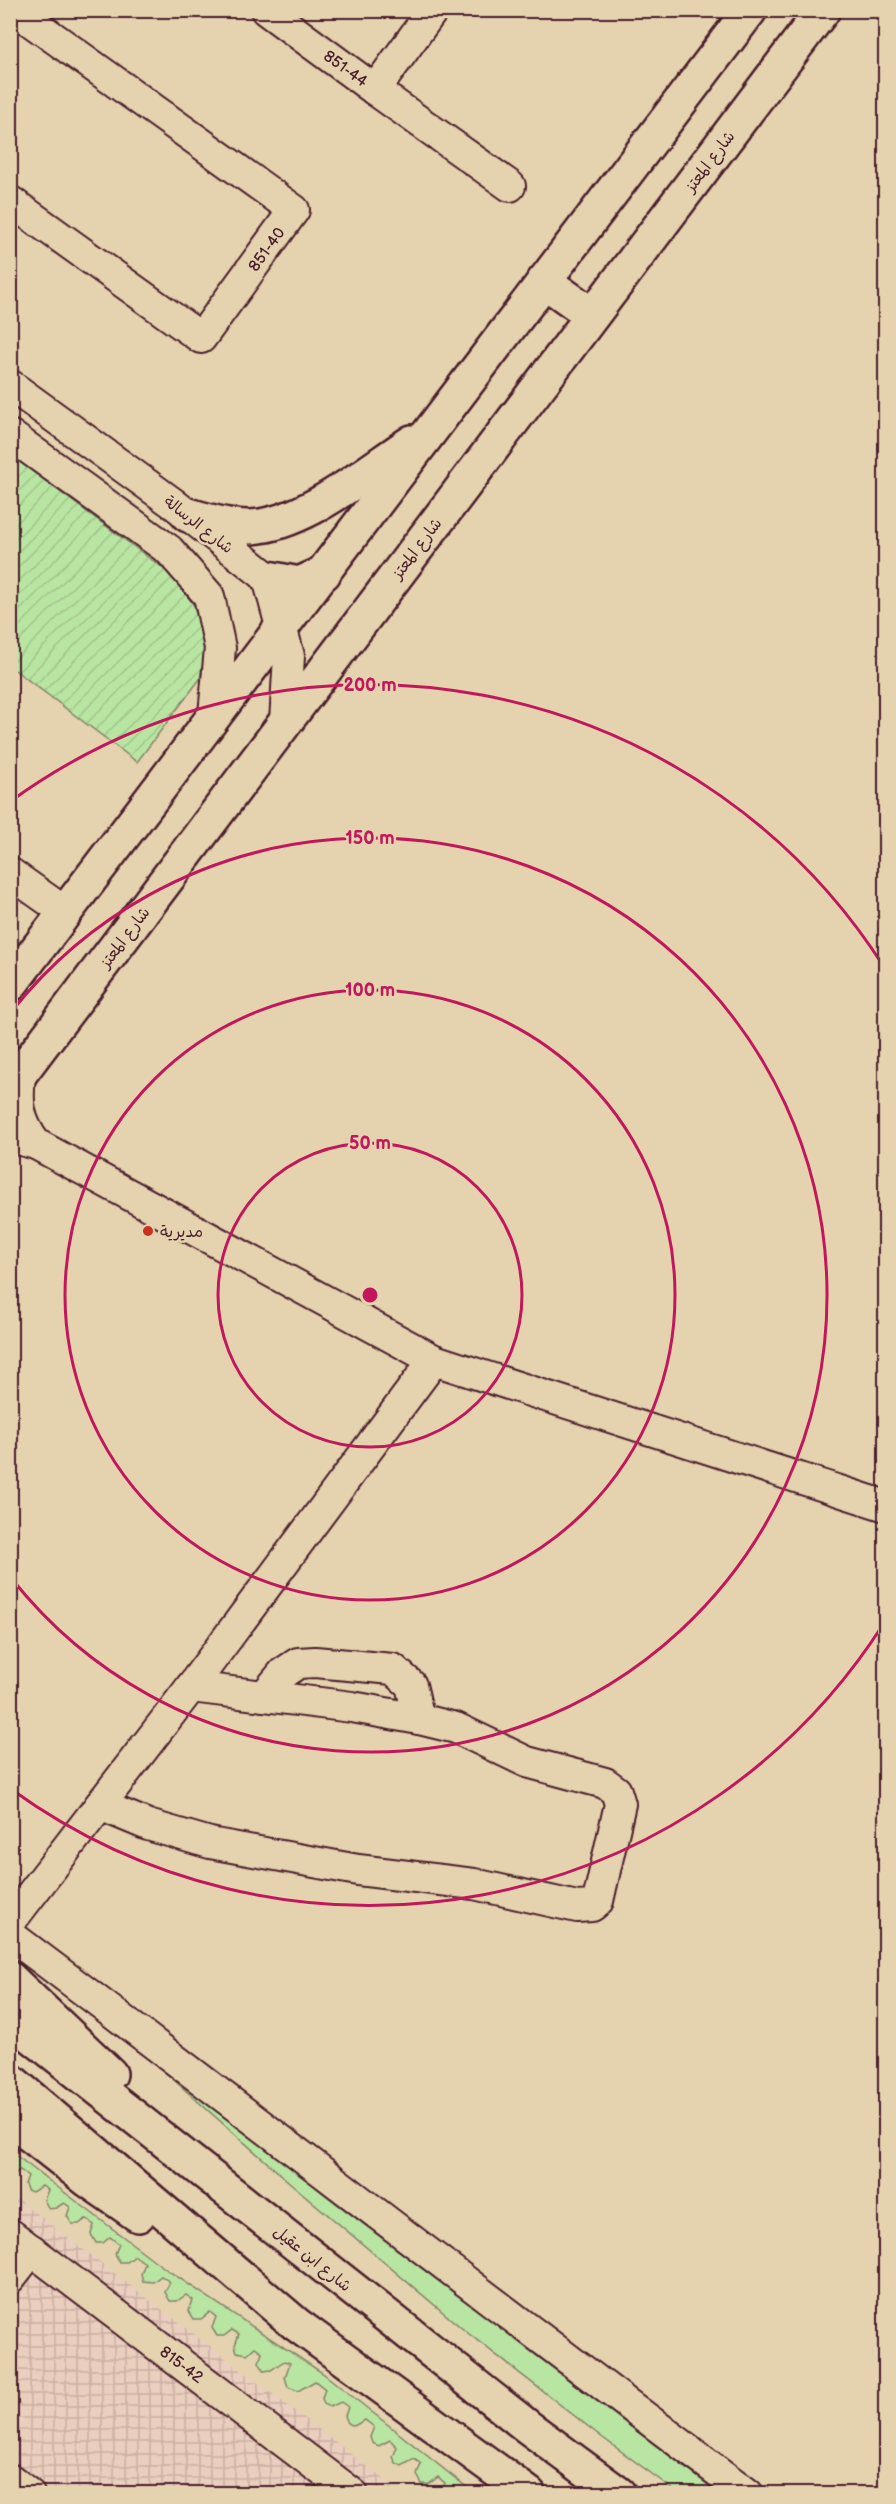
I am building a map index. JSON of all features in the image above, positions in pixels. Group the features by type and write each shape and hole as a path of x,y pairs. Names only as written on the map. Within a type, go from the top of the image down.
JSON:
{"main road":[{"path":"10,985 750,10"},
{"name":"شارع المعتز","path":"15,1081 823,10"},
{"path":"544,281 592,315"},
{"path":"188,515 223,524 260,527 298,515 431,430"},
{"path":"268,578 298,584 324,573"},
{"path":"10,1979 86,2050 218,2181"},
{"name":"شارع ابن عقيل","path":"10,2019 518,2420 619,2493"},
{"path":"10,2080 296,2324"},
{"path":"10,2119 89,2181 296,2324 527,2492"}],"street":[{"name":"851-44","path":"267,10 375,90 433,10"},
{"name":"851-40","path":"10,201 201,338 294,210 18,17"},
{"path":"375,90 510,186"},
{"name":"شارع الرسالة","path":"10,385 188,515 268,578"},
{"path":"10,435 169,550 209,596 220,648 214,715"},
{"path":"268,578 290,656 285,722"},
{"path":"10,873 65,912"},
{"path":"15,1081 17,1102 26,1130 23,1141 434,1360 885,1506"},
{"path":"10,1922 191,1687 434,1360"},
{"path":"264,1696 283,1673 298,1663 315,1662 393,1669 411,1685 419,1719"},
{"path":"100,1805 148,1825 210,1843 358,1870 474,1884 577,1907 592,1906 598,1901 620,1804 616,1791 605,1783 527,1762 456,1728 419,1719 191,1687"},
{"path":"10,1935 231,2100 606,2389 748,2493"},
{"path":"10,2278 21,2242"},
{"name":"815-42","path":"21,2242 353,2493"},
{"path":"10,2479 29,2493"}],"shaded area":[{"path":"11,2194 402,2493 11,2493"}],"green space":[{"path":"10,455 171,574 202,616 206,648 200,679 137,762 11,667"},
{"path":"106,2020 730,2493 678,2493 603,2438 464,2330 288,2181"},
{"path":"10,2151 167,2270 324,2374 474,2493 441,2493 445,2483 438,2477 429,2484 422,2484 417,2475 421,2464 414,2459 402,2466 396,2463 393,2457 397,2447 390,2440 379,2446 372,2443 370,2437 374,2427 365,2420 354,2426 348,2423 345,2416 348,2407 341,2402 330,2407 324,2404 322,2398 325,2389 315,2381 298,2391 288,2387 285,2377 290,2363 284,2361 271,2370 264,2371 259,2362 262,2352 255,2347 247,2354 237,2352 235,2345 239,2334 232,2330 224,2336 217,2336 212,2328 216,2317 210,2312 201,2319 194,2319 189,2311 193,2300 186,2295 177,2301 170,2301 165,2292 170,2282 161,2276 153,2282 143,2281 141,2274 145,2263 135,2256 127,2262 120,2262 115,2254 119,2244 110,2237 103,2243 96,2243 91,2234 94,2225 86,2219 79,2224 72,2224 67,2216 70,2207 64,2203 49,2209 44,2200 48,2190 42,2186 32,2192 27,2190 25,2184 28,2176 20,2170 11,2176"}],"place":[{"name":"مديرية","path":"148,1231"}]}
